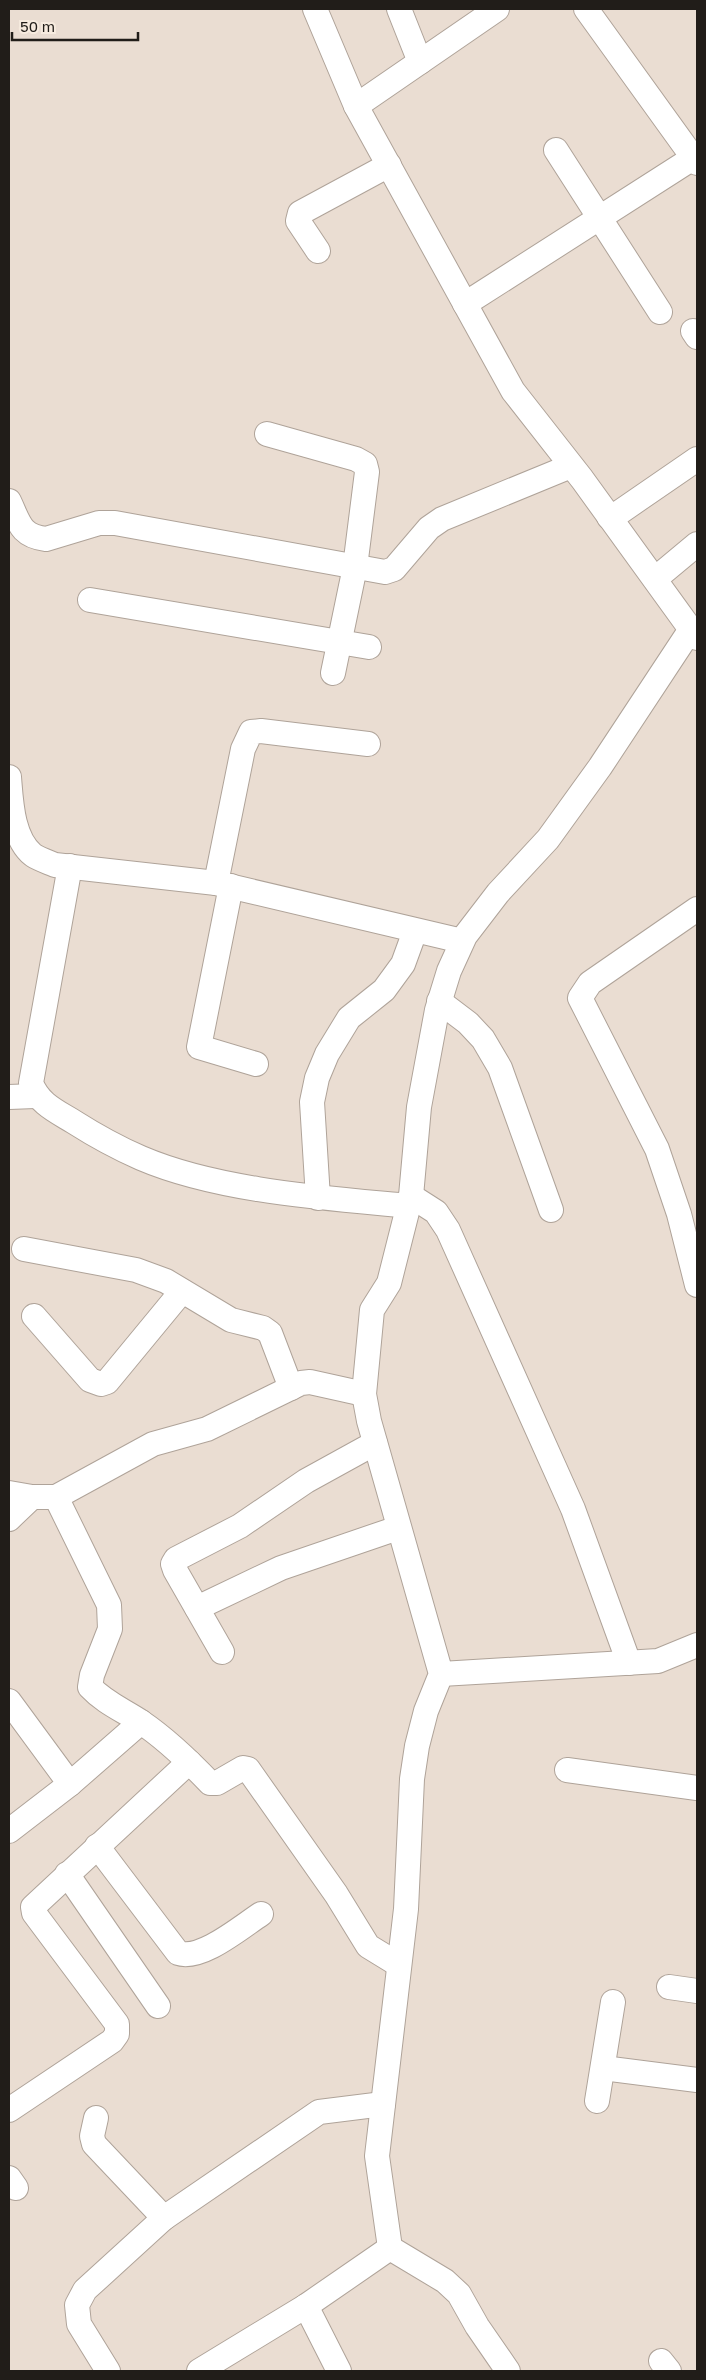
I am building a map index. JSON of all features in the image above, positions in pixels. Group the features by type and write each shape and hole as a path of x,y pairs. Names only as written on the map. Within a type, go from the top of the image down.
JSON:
{"street":[{"path":"315,9 356,106 513,391 572,466 694,633 548,838 498,893 462,942 440,1001 419,1107 410,1201 389,1283 372,1310 364,1394 398,1528 441,1674 426,1711 414,1762 406,1909 377,2156 390,2248"},
{"path":"398,9 420,62"},
{"path":"356,106 497,9"},
{"path":"465,304 599,218 695,161 586,9"},
{"path":"556,150 660,312"},
{"path":"318,251 298,221 300,213 389,165"},
{"path":"267,434 356,459 365,464 367,472 355,566 333,673"},
{"path":"609,517 620,512 697,458"},
{"path":"9,501 23,531 38,538 46,539 100,523 115,523 389,572 429,528 442,519 572,466"},
{"path":"655,579 697,544"},
{"path":"90,600 369,647"},
{"path":"256,1064 199,1048 243,749 251,732 261,731 368,744"},
{"path":"9,777 12,813 18,832 33,855 55,865 224,884 462,942"},
{"path":"35,1096 30,1083 70,866"},
{"path":"697,909 590,983 580,998 656,1149 690,1226 697,1285"},
{"path":"318,1198 312,1102 317,1078 327,1054 349,1018 384,990 403,964 415,931"},
{"path":"440,1001 468,1023 483,1039 500,1068 551,1210"},
{"path":"9,1097 35,1096 102,1139 142,1159 192,1175 318,1198 410,1201 436,1212 448,1230 572,1509 629,1663"},
{"path":"24,1249 136,1270 166,1281 230,1320 263,1328 270,1333 291,1388"},
{"path":"34,1316 90,1380 101,1384 106,1382 182,1291"},
{"path":"9,1493 32,1497 56,1497 153,1444 207,1429 301,1383 310,1382 364,1394"},
{"path":"222,1652 175,1570 173,1564 176,1558 240,1526 306,1481 375,1443"},
{"path":"9,1519 32,1497"},
{"path":"56,1497 109,1605 110,1628 92,1675 90,1687 101,1699 141,1722 189,1762 210,1783 214,1784 243,1768 248,1769 336,1894 368,1946 399,1965"},
{"path":"197,1608 281,1568 398,1528"},
{"path":"441,1674 658,1661 697,1645"},
{"path":"9,1701 70,1784"},
{"path":"9,1831 70,1784 141,1722"},
{"path":"9,2110 112,2041 117,2034 117,2024 34,1913 33,1907 189,1762"},
{"path":"567,1770 697,1788"},
{"path":"97,1846 178,1953 186,1956 200,1953 261,1914"},
{"path":"67,1874 158,2006"},
{"path":"669,1987 697,1991"},
{"path":"597,2101 613,2002"},
{"path":"603,2068 697,2080"},
{"path":"108,2371 79,2324 77,2304 85,2290 164,2218 319,2112 383,2104"},
{"path":"96,2118 92,2136 94,2144 164,2218"},
{"path":"199,2371 306,2306 390,2248"},
{"path":"390,2248 432,2272 459,2294 477,2326 508,2371"},
{"path":"306,2306 340,2371"}]}
